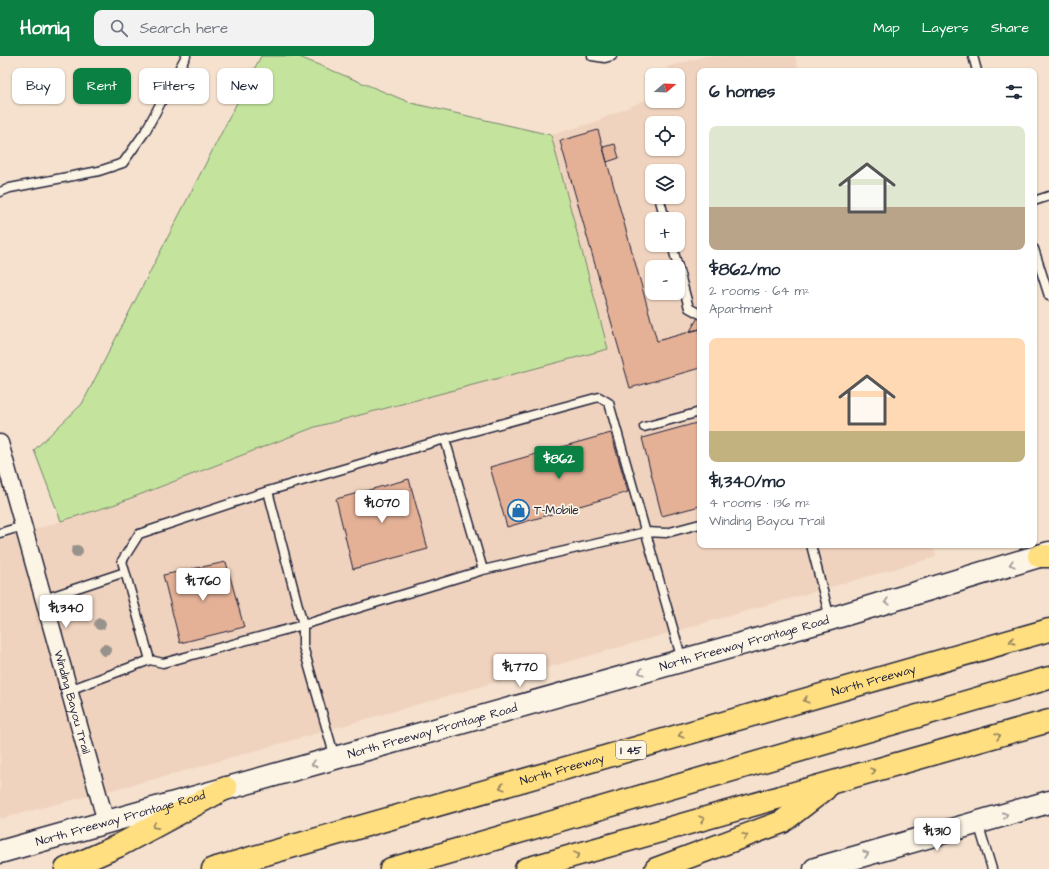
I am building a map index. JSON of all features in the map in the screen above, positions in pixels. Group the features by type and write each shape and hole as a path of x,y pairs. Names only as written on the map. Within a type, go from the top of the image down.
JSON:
{"highway":[{"name":"North Freeway","path":"213,869 1049,630"},
{"path":"392,869 1049,678"},
{"path":"526,869 1049,721"},
{"path":"656,869 782,822 835,781"},
{"path":"66,869 118,846 226,788"}],"main road":[{"name":"North Freeway Frontage Road","path":"0,852 830,619 1046,555"},
{"path":"815,869 1049,802"}],"street":[{"name":"Winding Bayou Trail","path":"0,443 106,822"}],"lane":[{"path":"0,192 10,188 99,171 124,163 144,132 186,56"},
{"path":"592,56 605,58 612,56"},
{"path":"973,56 977,68"},
{"path":"1037,199 1049,196"},
{"path":"1037,258 1049,296"},
{"path":"685,293 689,308 697,312"},
{"path":"150,660 122,561 139,534 268,491 445,439 598,397 609,403 682,660"},
{"path":"644,427 697,413"},
{"path":"445,439 483,570"},
{"path":"268,491 303,625 303,646 335,758"},
{"path":"69,690 150,660 163,663 303,625 483,570 646,532 666,533 697,525"},
{"path":"0,533 23,526"},
{"path":"812,548 830,619"},
{"path":"44,599 125,572"},
{"path":"978,823 992,869"}],"shaded area":[{"path":"706,56 795,56 798,68 697,68 697,548 934,548 936,557 163,777 0,819 0,536 1,540 113,505 315,427 608,348 551,135 595,122 645,100 645,108 685,108 685,68 667,67"}],"green space":[{"path":"261,56 297,56 411,103 551,135 608,349 315,427 113,505 61,521 34,450 82,404 236,104 273,104 273,68 255,68"}],"building":[{"path":"598,130 657,341 697,330 697,369 630,388 560,141"},
{"path":"615,144 619,158 607,162 603,147"},
{"path":"697,319 697,330 690,331"},
{"path":"697,423 697,507 662,516 642,438"},
{"path":"611,433 628,492 507,527 490,467"},
{"path":"409,479 428,549 353,569 336,499"},
{"path":"226,562 244,627 180,643 163,575"}],"place":[{"name":"T-Mobile","path":"518,510"}]}
